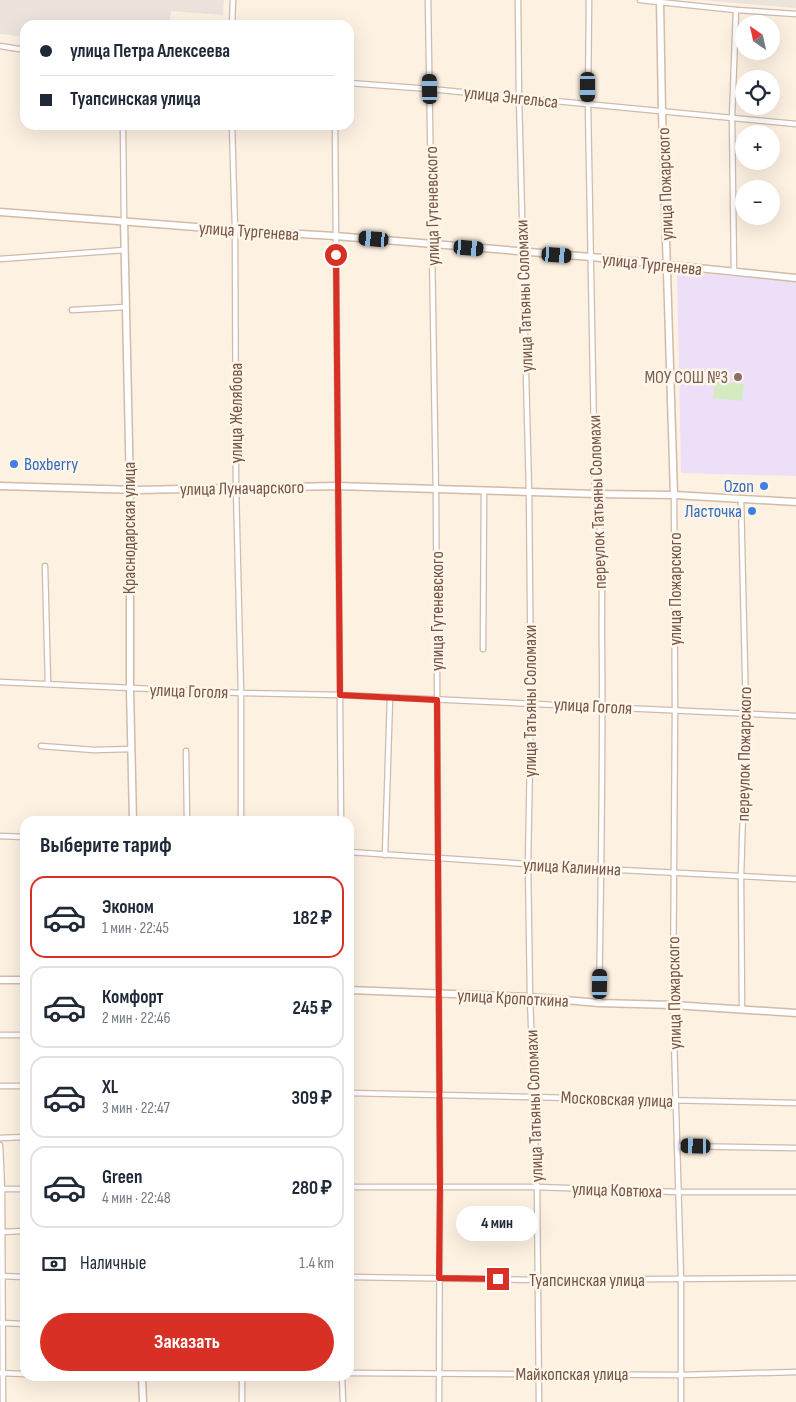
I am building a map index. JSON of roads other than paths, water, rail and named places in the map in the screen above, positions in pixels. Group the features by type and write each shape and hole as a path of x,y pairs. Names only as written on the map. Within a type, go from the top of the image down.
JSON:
{"main road":[{"name":"улица Пожарского","path":"660,1 674,495"},
{"name":"улица Тургенева","path":"0,212 335,236 522,253 591,257 796,278"},
{"name":"Краснодарская улица","path":"124,221 130,489 130,688 133,816"},
{"name":"улица Луначарского","path":"0,486 130,489 337,486 674,495 796,502"},
{"path":"0,980 20,980"},
{"name":"улица Кропоткина","path":"354,990 530,997 599,1004 673,1005 796,1013"},
{"path":"142,1381 143,1402"}],"street":[{"path":"232,20 233,0"},
{"name":"улица Гутеневского","path":"428,0 436,490 440,1187 439,1402"},
{"name":"улица Татьяны Соломахи","path":"518,0 522,253 529,492 531,703 528,864 530,997 537,1187 538,1402"},
{"name":"переулок Татьяны Соломахи","path":"589,0 588,104 596,494 601,544 602,708 599,1004"},
{"path":"640,0 796,14"},
{"path":"734,272 732,118 736,10"},
{"path":"0,46 20,49"},
{"name":"улица Энгельса","path":"354,83 519,97 796,124"},
{"name":"Краснодарская улица","path":"123,130 124,221"},
{"name":"улица Желябова","path":"232,130 236,230 236,487 241,693 241,816"},
{"path":"335,130 341,816"},
{"path":"0,259 125,250"},
{"path":"72,310 126,307"},
{"path":"483,649 484,491"},
{"name":"улица Пожарского","path":"674,495 673,1005 681,1279 681,1402"},
{"name":"переулок Пожарского","path":"741,499 746,715 741,876 742,1009"},
{"path":"45,566 48,684"},
{"name":"улица Гоголя","path":"0,682 531,703 602,708 796,716"},
{"path":"385,855 390,698"},
{"path":"41,746 94,750 131,750"},
{"path":"186,752 187,816"},
{"path":"0,836 20,837"},
{"name":"улица Калинина","path":"354,852 601,869 796,879"},
{"path":"0,1035 20,1035"},
{"path":"0,1086 20,1086"},
{"name":"Московская улица","path":"354,1093 534,1096 676,1102 796,1103"},
{"path":"0,1138 20,1137"},
{"path":"0,1145 3,1402"},
{"path":"677,1146 796,1148"},
{"name":"улица Ковтюха","path":"354,1187 537,1187 678,1192 796,1192"},
{"path":"1,1189 20,1189"},
{"path":"1,1232 20,1231"},
{"path":"2,1276 20,1277"},
{"name":"Туапсинская улица","path":"354,1277 537,1280 796,1278"},
{"path":"1,1323 20,1324"},
{"name":"Майкопская улица","path":"354,1373 681,1375 796,1372"},
{"path":"2,1373 20,1374"},
{"path":"242,1381 242,1402"},
{"path":"342,1381 342,1402"}],"place":[{"name":"МОУ СОШ №3","path":"738,377"},
{"name":"Boxberry","path":"14,464"},
{"name":"Ozon","path":"764,486"},
{"name":"Ласточка","path":"752,511"}]}
